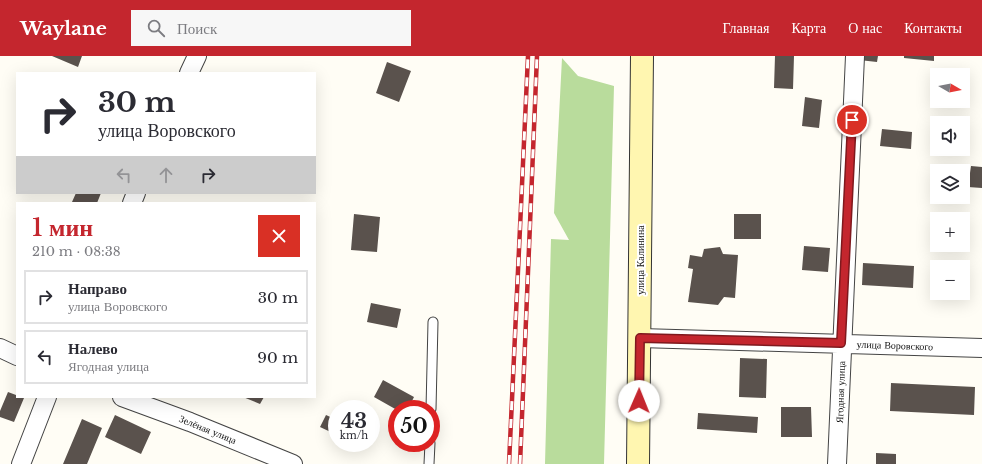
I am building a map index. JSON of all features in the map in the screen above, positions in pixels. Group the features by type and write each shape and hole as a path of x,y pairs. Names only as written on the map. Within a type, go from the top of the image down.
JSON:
{"main road":[{"name":"улица Калинина","path":"638,464 642,56"}],"street":[{"path":"190,72 197,56"},
{"name":"Ягодная улица","path":"837,464 841,343 855,56"},
{"name":"улица Воровского","path":"640,338 982,348"},
{"path":"0,348 16,356"},
{"path":"21,464 47,398"},
{"name":"Зелёная улица","path":"125,398 190,422 293,464"}],"lane":[{"path":"431,400 433,322"},
{"path":"429,464 430,452"}],"green space":[{"path":"562,58 578,76 614,86 604,464 545,464 551,239 569,240 554,213"}],"building":[{"path":"52,56 82,56 78,67"},
{"path":"775,56 794,56 793,89 774,88"},
{"path":"860,56 878,56 877,62 859,60"},
{"path":"904,56 934,56 934,61 904,58"},
{"path":"387,62 411,71 399,102 376,93"},
{"path":"805,97 822,100 819,128 802,126"},
{"path":"882,129 912,132 911,149 880,146"},
{"path":"971,166 982,167 982,188 970,187"},
{"path":"76,194 101,194 97,202 72,202"},
{"path":"354,214 380,217 377,252 351,250"},
{"path":"734,214 761,214 761,239 734,239"},
{"path":"804,246 830,248 828,272 802,270"},
{"path":"720,247 723,254 738,255 735,298 724,297 718,305 688,302 693,269 688,268 690,255 702,257 704,249"},
{"path":"863,263 914,266 913,288 862,285"},
{"path":"371,303 401,309 397,328 367,322"},
{"path":"740,358 767,359 766,398 739,397"},
{"path":"383,380 414,397 412,400 388,400 388,405 374,397"},
{"path":"891,383 975,387 974,415 890,411"},
{"path":"8,392 16,395 16,398 24,398 14,422 0,417 0,411"},
{"path":"245,398 263,398 260,404"},
{"path":"781,407 811,407 812,437 781,437"},
{"path":"698,413 758,417 757,433 697,429"},
{"path":"115,415 151,432 141,454 105,437"},
{"path":"326,415 328,416 328,431 320,427"},
{"path":"82,419 102,428 87,464 63,464"},
{"path":"876,453 896,454 896,464 876,464"}],"railway":[{"path":"509,464 528,56"},
{"path":"520,464 537,56"}],"route":[{"path":"639,401 640,338 841,343 852,120"}]}
